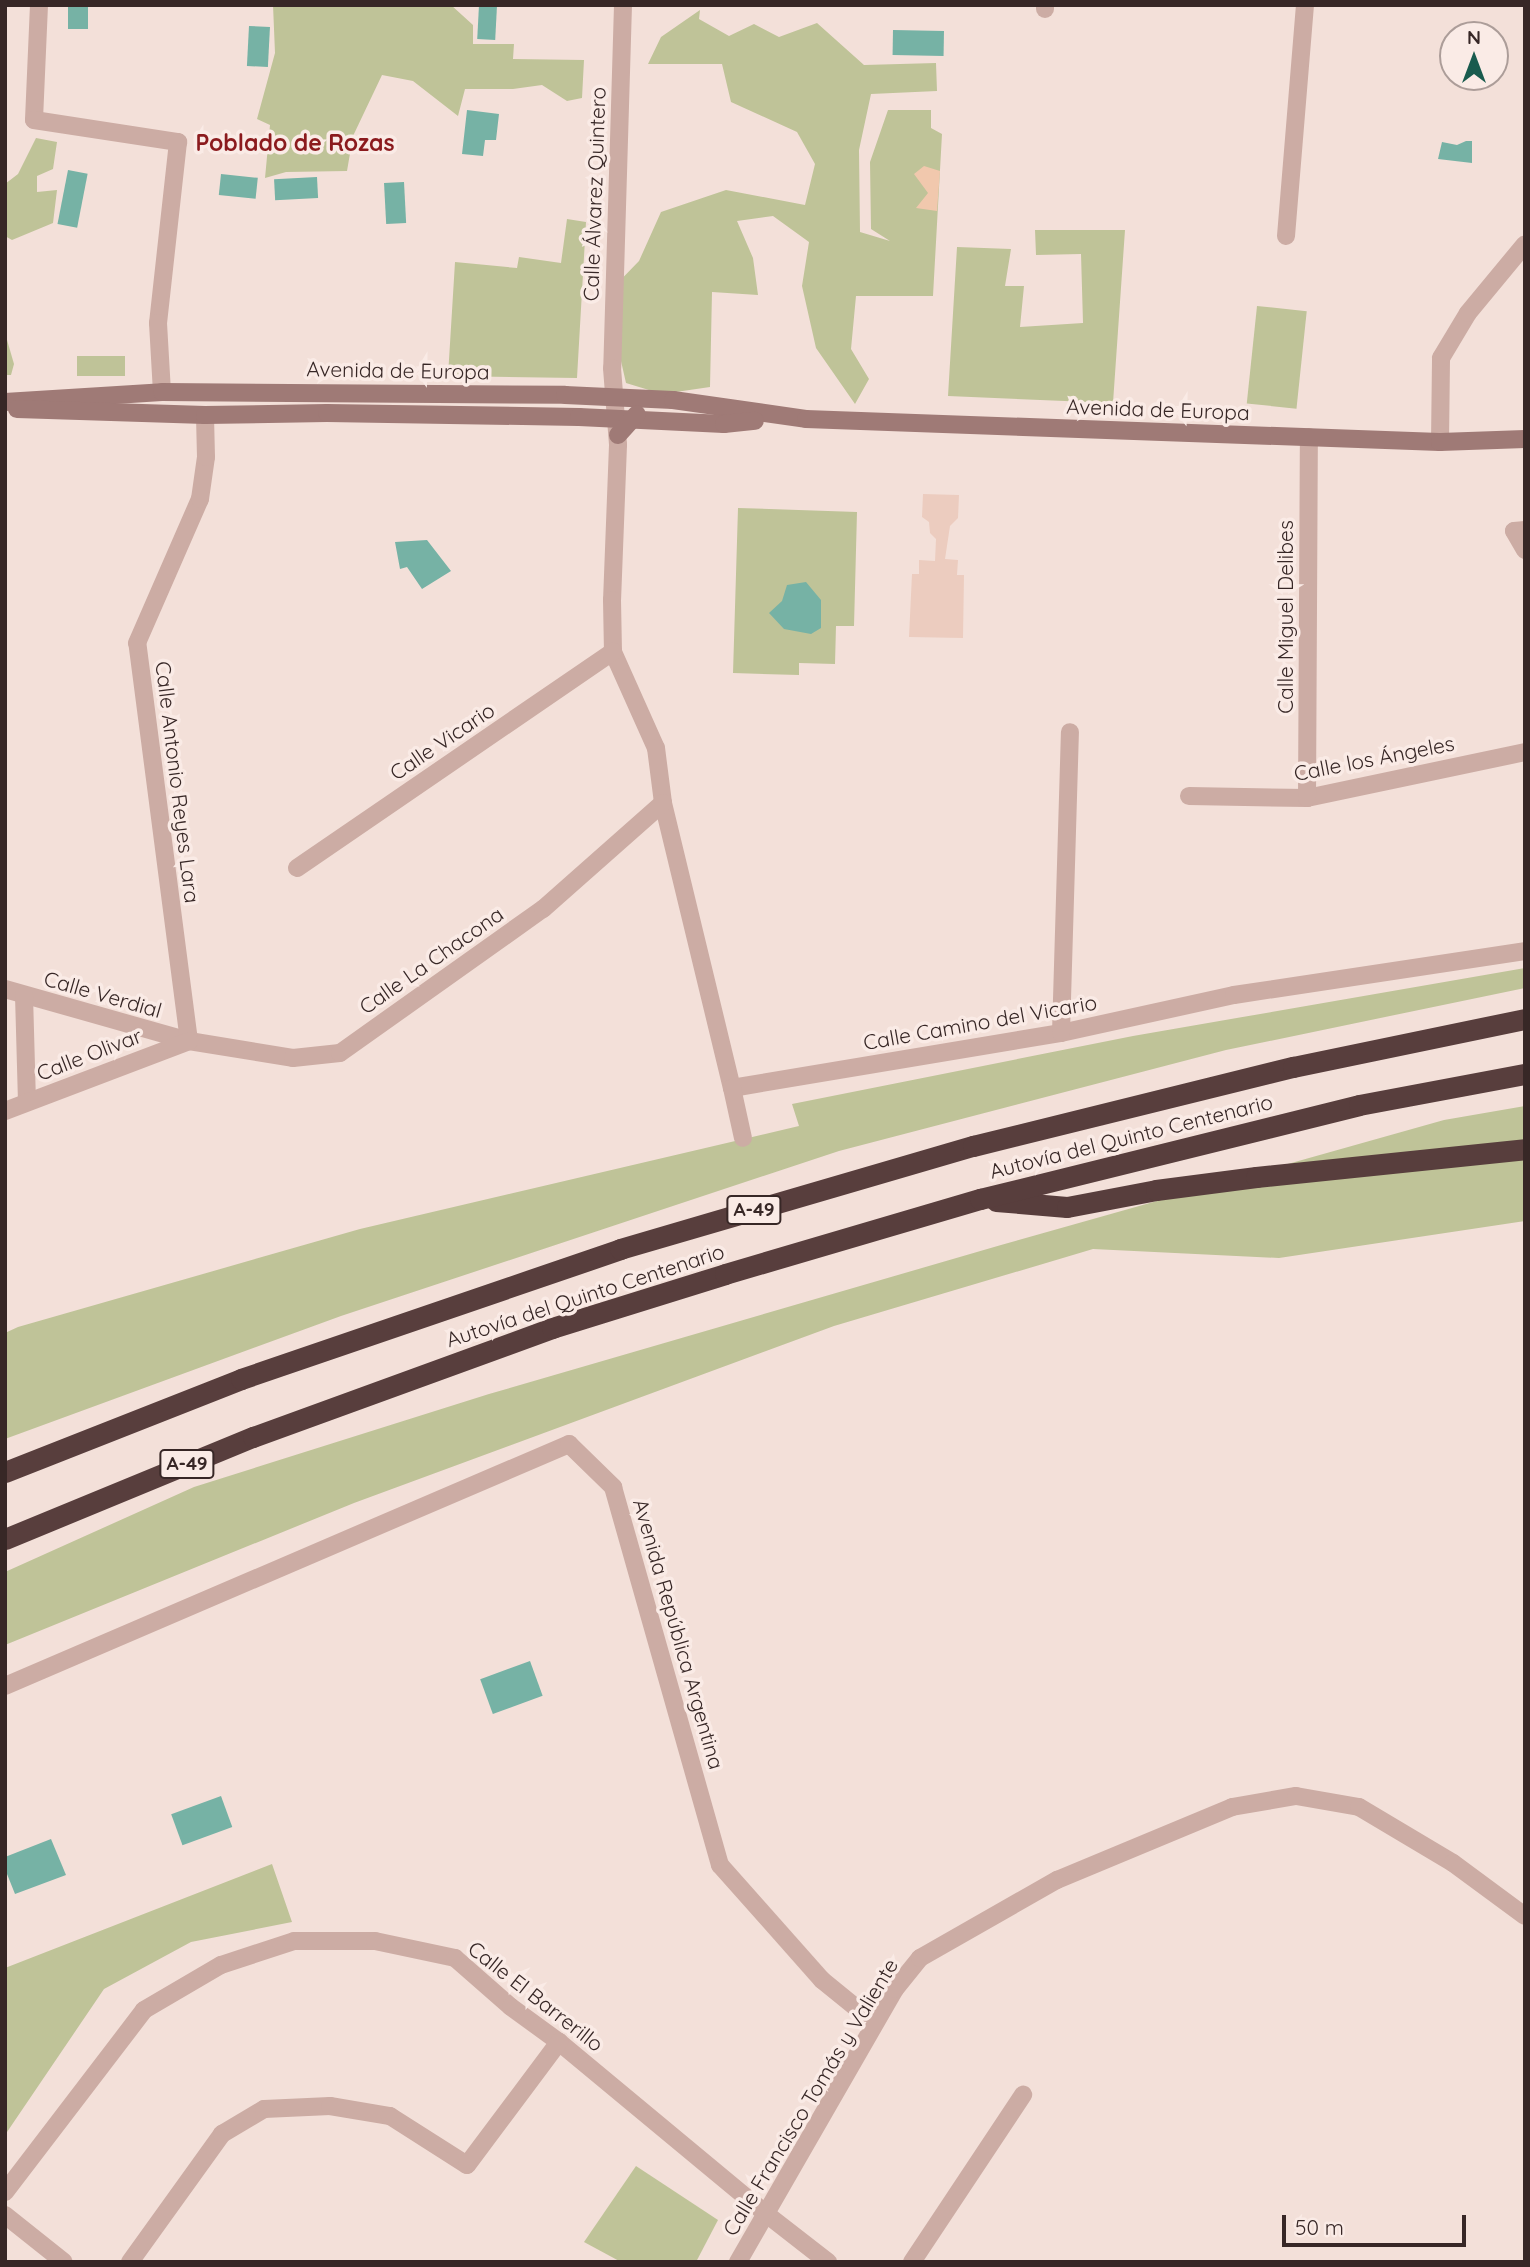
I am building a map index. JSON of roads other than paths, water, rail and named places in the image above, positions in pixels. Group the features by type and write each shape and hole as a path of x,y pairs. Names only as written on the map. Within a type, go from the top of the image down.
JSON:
{"highway":[{"name":"Autovía del Quinto Centenario","path":"5,1472 241,1379 620,1249 973,1146 1293,1067 1525,1019"},
{"name":"Autovía del Quinto Centenario","path":"5,1539 253,1437 552,1328 980,1199 1359,1105 1525,1074"},
{"path":"980,1199 1067,1207 1156,1190 1256,1177 1525,1149"}],"main road":[{"path":"205,415 215,404 258,402 279,391"},
{"name":"Avenida de Europa","path":"5,402 162,392 609,393 790,418 1440,442 1525,439"},
{"path":"392,414 421,404 594,407 609,393"},
{"name":"Avenida de Europa","path":"5,408 205,415 392,414 621,424 724,424 790,418"},
{"path":"621,424 639,412 741,412"}],"street":[{"path":"39,5 34,120 178,142 158,323 162,392"},
{"name":"Calle Álvarez Quintero","path":"613,652 621,424 609,393 623,5"},
{"path":"1286,236 1305,5"},
{"path":"1440,442 1441,358 1468,313 1525,244"},
{"name":"Calle Antonio Reyes Lara","path":"189,1041 137,643 200,499 206,457 205,415"},
{"name":"Calle Miguel Delibes","path":"1307,797 1309,437"},
{"path":"1519,531 1525,550"},
{"path":"613,652 656,748 663,803 743,1138"},
{"name":"Calle Vicario","path":"297,868 613,652"},
{"path":"1061,1033 1070,732"},
{"name":"Calle los Ángeles","path":"1189,796 1307,797 1525,752"},
{"name":"Calle La Chacona","path":"189,1041 293,1058 340,1053 543,909 663,803"},
{"name":"Calle Camino del Vicario","path":"732,1088 1061,1033 1234,995 1525,951"},
{"name":"Calle Verdial","path":"5,989 189,1041"},
{"path":"24,995 27,1102"},
{"name":"Calle Olivar","path":"5,1111 189,1041"},
{"name":"Avenida República Argentina","path":"5,1686 569,1444 613,1486 720,1865 822,1980 875,2023"},
{"name":"Calle Francisco Tomás y Valiente","path":"738,2262 895,1989 920,1958 1057,1880 1232,1807 1296,1796 1359,1807 1452,1863 1525,1916"},
{"name":"Calle El Barrerillo","path":"5,2192 144,2010 220,1965 294,1941 374,1941 455,1958 511,2007 559,2042 765,2214 828,2262"},
{"path":"130,2262 222,2134 264,2109 330,2106 390,2116 467,2165 559,2042"},
{"path":"912,2262 1023,2095"},
{"path":"5,2215 64,2262"}],"water":[{"path":"68,5 88,5 88,29 68,29"},
{"path":"479,5 497,6 495,40 477,39"},
{"path":"249,26 270,27 268,67 247,66"},
{"path":"893,30 944,31 944,56 893,55"},
{"path":"467,110 499,114 496,140 485,140 483,156 462,154"},
{"path":"1472,141 1472,163 1438,159 1442,142 1457,145"},
{"path":"68,170 88,174 77,228 58,224"},
{"path":"221,174 258,178 256,199 219,195"},
{"path":"317,177 318,198 275,200 274,179"},
{"path":"404,182 406,223 386,224 384,183"},
{"path":"427,540 451,571 422,589 407,567 400,569 395,542"},
{"path":"806,582 821,600 821,628 811,634 784,629 769,613 782,601 787,585"},
{"path":"530,1661 543,1696 493,1714 480,1679"},
{"path":"221,1796 232,1827 182,1845 171,1814"},
{"path":"51,1839 66,1875 15,1894 5,1869 5,1857"}],"district":[{"name":"Poblado de Rozas","path":"295,143"}]}
